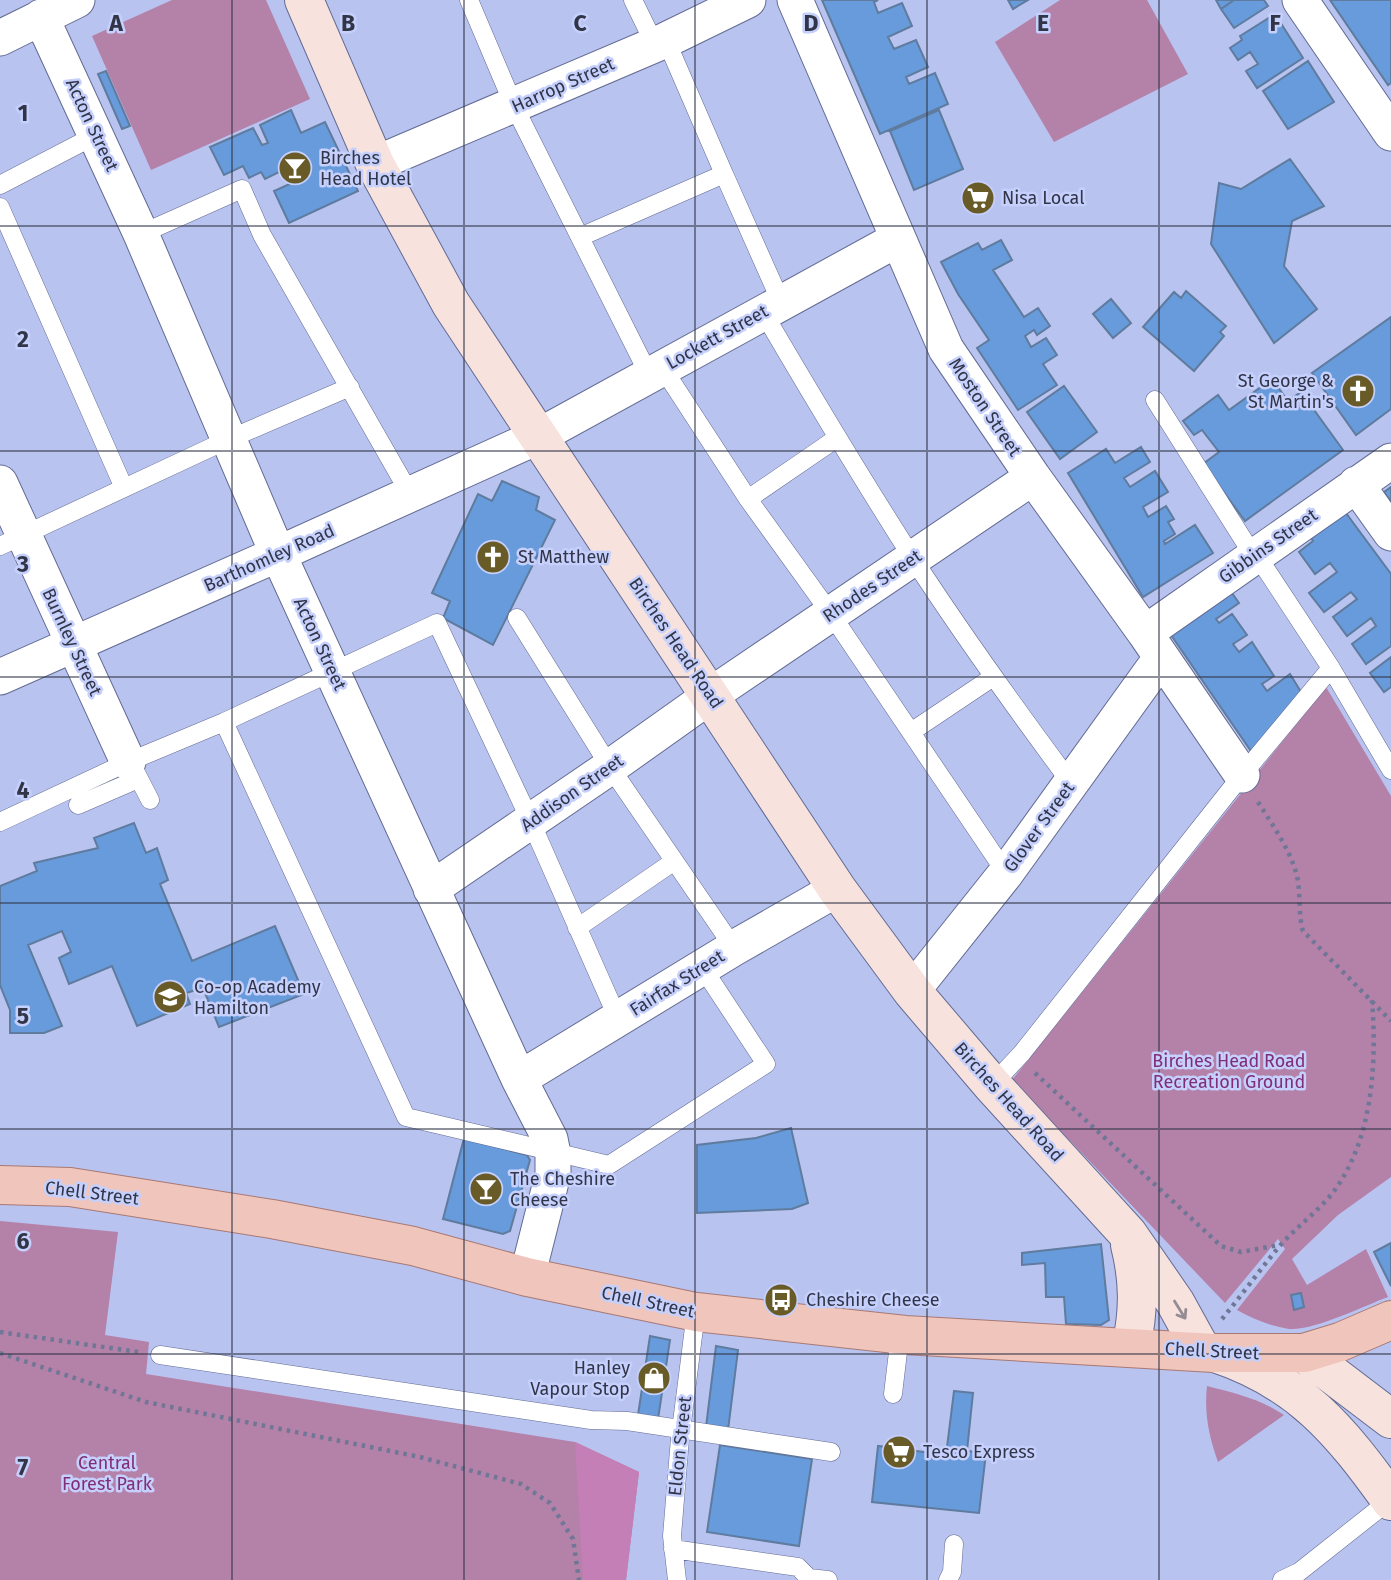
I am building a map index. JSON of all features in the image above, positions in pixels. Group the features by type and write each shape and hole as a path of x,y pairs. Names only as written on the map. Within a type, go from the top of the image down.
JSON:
{"main road":[{"name":"Chell Street","path":"0,1185 69,1187 272,1219 413,1246 527,1276 696,1312 900,1335 1132,1346 1216,1337 1318,1364 1346,1339 1391,1320"}],"street":[{"path":"0,38 77,0"},
{"name":"Birches Head Road","path":"304,0 374,164 452,304 537,437 711,695 837,889 912,990 992,1085 1128,1234 1175,1302 1216,1337"},
{"name":"Harrop Street","path":"374,164 660,42 748,0"},
{"name":"Moston Street","path":"795,0 946,349 1032,477 1153,645 1242,775"},
{"path":"1300,0 1391,133"},
{"name":"Acton Street","path":"41,17 141,234 278,554 519,1079 550,1139 553,1174 527,1276"},
{"name":"Lockett Street","path":"537,437 898,239"},
{"name":"Barthomley Road","path":"0,677 537,437"},
{"name":"Gibbins Street","path":"1153,645 1255,554 1391,460"},
{"name":"Rhodes Street","path":"711,695 1032,477"},
{"name":"Burnley Street","path":"0,484 12,540 72,643 133,771"},
{"path":"1356,484 1391,533"},
{"name":"Glover Street","path":"912,990 1006,873 1071,783 1153,645"},
{"name":"Addison Street","path":"431,889 711,695"},
{"name":"Fairfax Street","path":"519,1079 702,967 837,889"},
{"name":"Birches Head Road","path":"1128,1234 1139,1293 1132,1346"},
{"path":"1216,1337 1239,1361 1282,1382 1316,1410 1339,1434 1391,1500"},
{"path":"1318,1364 1332,1401 1339,1434"},
{"path":"1318,1364 1391,1419"}],"lane":[{"path":"469,0 514,106 580,237 656,371 831,614 1006,873"},
{"path":"633,0 660,42 724,174 772,307 837,438 913,559 993,677 1071,783"},
{"path":"0,185 96,135"},
{"path":"580,237 724,174"},
{"path":"141,234 242,189 262,235 410,494"},
{"path":"0,207 124,488"},
{"path":"12,540 350,387"},
{"path":"1155,400 1331,668 1391,770"},
{"path":"748,499 837,438"},
{"path":"517,618 610,767 734,948"},
{"path":"78,805 133,771 224,722 436,623 531,822 618,1019"},
{"path":"992,1085 1331,668"},
{"path":"911,732 993,677"},
{"path":"224,722 406,1117 553,1154 609,1165 766,1064 702,967"},
{"path":"133,771 150,800"},
{"path":"0,822 133,771"},
{"path":"578,928 673,862"},
{"name":"Eldon Street","path":"677,1580 671,1536 696,1312"},
{"path":"893,1394 900,1335"},
{"path":"160,1355 591,1420 626,1421 831,1452"},
{"path":"1282,1580 1299,1572 1391,1500"},
{"path":"948,1580 952,1572 954,1544"},
{"path":"673,1549 798,1567 810,1577 828,1580"}],"path":[{"path":"1242,775 1290,853 1297,876 1303,931 1391,1021"},
{"path":"1216,1337 1280,1245 1332,1194 1354,1154 1362,1129 1373,1072 1375,1037 1372,1000"},
{"path":"1018,1056 1221,1246 1241,1252 1280,1245"},
{"path":"1213,1312 1216,1337"},
{"path":"0,1332 160,1355"},
{"path":"0,1353 146,1402 420,1457 521,1484 550,1503 573,1539 579,1580"}],"green space":[{"path":"172,0 266,0 310,99 151,170 92,36"},
{"path":"1060,0 1147,0 1188,74 1054,142 995,42"},
{"name":"Birches Head Road Recreation Ground","path":"1326,687 1391,796 1391,1177 1338,1215 1292,1259 1307,1285 1366,1249 1388,1297 1325,1322 1289,1329 1262,1322 1237,1310 1285,1249 1278,1239 1225,1303 1012,1080"},
{"name":"Central Forest Park","path":"0,1221 118,1232 105,1335 149,1342 146,1374 575,1442 639,1472 626,1580 0,1580"},
{"path":"1207,1386 1257,1401 1284,1415 1218,1462 1208,1425"}],"shaded area":[{"path":"575,1442 639,1472 626,1580 583,1580"}],"building":[{"path":"822,0 878,0 874,2 878,13 902,3 912,26 888,37 894,49 916,40 928,67 906,77 909,84 935,73 948,104 880,134"},
{"path":"1008,0 1028,0 1013,9"},
{"path":"1216,0 1234,0 1221,9"},
{"path":"1234,0 1264,0 1268,6 1234,28 1221,9"},
{"path":"1330,0 1391,0 1391,83 1388,85"},
{"path":"1275,14 1303,58 1257,88 1246,71 1258,64 1250,52 1238,60 1230,48 1242,40 1240,36"},
{"path":"1308,61 1334,102 1288,129 1263,91"},
{"path":"106,71 130,126 122,129 98,74"},
{"name":"Birches Head Hotel","path":"291,110 301,133 325,122 358,191 289,223 274,191 292,183 285,169 265,179 261,172 249,178 243,166 224,175 210,147 253,128 262,145 268,143 260,125"},
{"path":"939,110 963,169 914,190 890,131"},
{"path":"1290,159 1324,206 1292,221 1284,266 1317,309 1274,343 1211,244 1219,183 1241,189"},
{"path":"1001,240 1012,260 993,270 1024,317 1038,308 1050,326 1037,335 1034,330 1025,336 1031,347 1046,338 1057,355 1043,364 1057,385 1018,410 977,348 989,340 958,294 941,262 978,243 982,250"},
{"path":"1186,291 1226,326 1220,332 1224,336 1194,371 1143,327 1174,292 1181,298"},
{"path":"1111,299 1131,323 1113,338 1093,314"},
{"name":"St George & St Martin's","path":"1391,317 1391,409 1356,435 1312,373"},
{"path":"1272,379 1288,401 1301,392 1343,450 1245,521 1203,464 1219,452 1202,430 1194,435 1183,421 1218,395 1229,410"},
{"path":"1064,386 1097,432 1060,459 1027,412"},
{"path":"1141,447 1150,462 1124,478 1130,487 1155,471 1168,492 1143,507 1148,517 1166,506 1174,519 1168,522 1175,534 1164,541 1165,544 1195,525 1213,553 1143,597 1068,473 1106,449 1115,463"},
{"name":"St Matthew","path":"502,481 539,497 536,510 555,520 493,645 443,618 450,601 432,593 478,494 492,501"},
{"path":"1391,487 1391,502 1384,492"},
{"path":"1343,509 1391,574 1391,646 1366,664 1352,644 1376,626 1371,618 1347,636 1333,617 1357,599 1351,592 1324,612 1309,593 1337,572 1330,563 1315,574 1299,552 1313,541 1309,534"},
{"path":"1232,593 1239,603 1216,619 1219,623 1232,614 1247,635 1233,644 1239,652 1252,642 1274,676 1262,684 1267,691 1290,674 1301,692 1253,754 1171,635"},
{"path":"1391,657 1391,687 1384,692 1370,673"},
{"path":"134,823 146,853 157,848 168,880 160,884 192,961 275,926 304,994 219,1027 203,988 186,993 190,1004 137,1026 112,966 69,984 59,958 71,952 62,931 28,945 62,1026 44,1033 10,1033 10,1010 0,985 0,886 37,871 34,863 98,848 94,838"},
{"path":"791,1128 808,1203 792,1209 697,1213 697,1145 756,1138"},
{"name":"The Cheshire Cheese","path":"464,1138 527,1155 530,1160 510,1231 503,1234 443,1219"},
{"path":"1391,1243 1391,1286 1374,1252"},
{"path":"1101,1244 1109,1320 1101,1325 1066,1324 1064,1297 1046,1297 1045,1263 1022,1265 1022,1253"},
{"path":"1301,1293 1304,1307 1294,1310 1291,1295"},
{"name":"Hanley Vapour Stop","path":"650,1336 670,1340 658,1419 638,1415"},
{"path":"716,1346 738,1350 728,1430 706,1427"},
{"name":"Tesco Express","path":"954,1391 973,1393 967,1451 986,1453 979,1513 872,1502 878,1446 946,1455"},
{"path":"720,1445 812,1459 799,1546 707,1532"}],"place":[{"name":"Birches Head Hotel","path":"295,168"},
{"name":"Nisa Local","path":"978,198"},
{"name":"St George & St Martin's","path":"1358,391"},
{"name":"St Matthew","path":"493,557"},
{"name":"Co-op Academy Hamilton","path":"170,997"},
{"name":"The Cheshire Cheese","path":"486,1189"},
{"name":"Cheshire Cheese","path":"781,1300"},
{"name":"Hanley Vapour Stop","path":"654,1378"},
{"name":"Tesco Express","path":"899,1452"}]}
